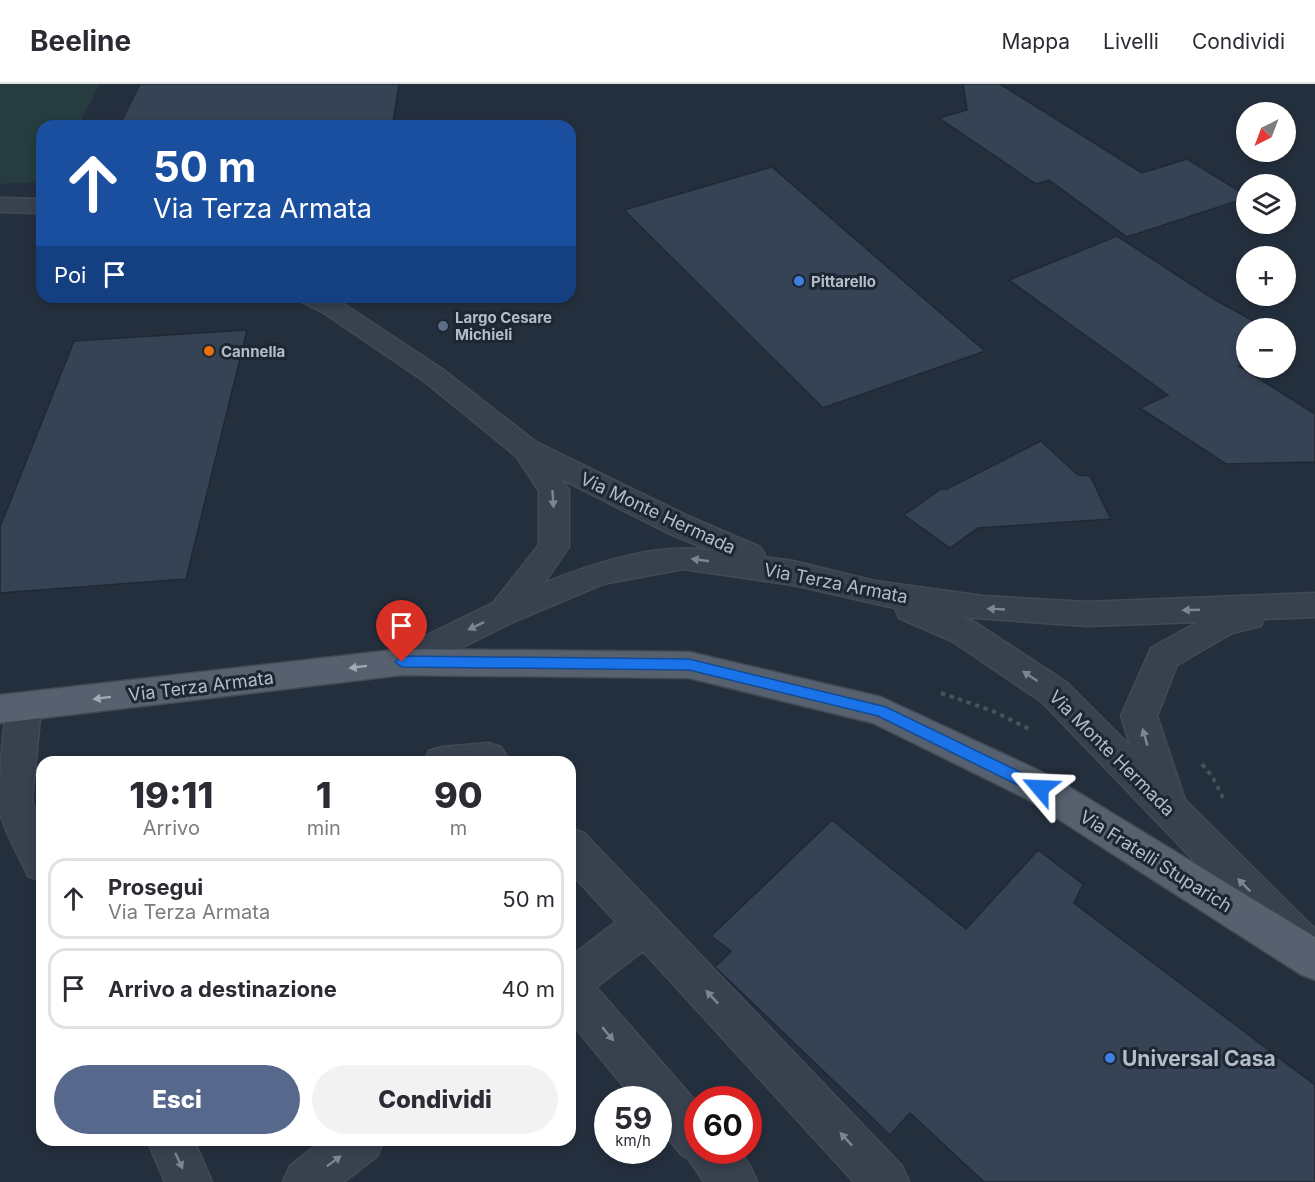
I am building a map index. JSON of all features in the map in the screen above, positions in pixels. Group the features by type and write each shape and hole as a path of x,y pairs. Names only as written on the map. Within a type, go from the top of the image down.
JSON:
{"main road":[{"name":"Via Terza Armata","path":"12,708 402,662 689,665"},
{"name":"Via Fratelli Stuparich","path":"689,665 881,711 1040,788 1315,958"}],"street":[{"path":"0,205 36,206"},
{"name":"Via Monte Hermada","path":"322,303 433,375 526,449 678,525 793,573"},
{"name":"Via Monte Hermada","path":"504,612 554,547 554,490 526,449"},
{"name":"Via Terza Armata","path":"402,662 504,612 598,574 683,558 793,573 875,593 983,608 1087,614 1303,606"},
{"name":"Via Monte Hermada","path":"875,593 964,632 1054,692 1315,958"},
{"name":"Via Terza Armata","path":"1171,812 1139,716 1163,657 1223,623 1303,606"},
{"path":"12,708 36,837"},
{"path":"576,851 886,1182"},
{"path":"576,977 645,925"},
{"path":"576,996 684,1123"},
{"path":"173,1146 189,1182"},
{"path":"306,1182 353,1146"},
{"path":"719,1164 734,1182"}],"green space":[{"path":"0,84 100,84 81,120 36,120 36,182 0,184"}],"building":[{"path":"140,84 399,84 393,120 122,120"},
{"path":"963,84 1000,84 1142,173 1187,159 1236,189 1236,201 1127,237 1049,180 1036,184 939,118 967,110"},
{"name":"Pittarello","path":"772,167 985,351 823,408 624,210"},
{"path":"1117,236 1212,298 1248,318 1236,318 1236,378 1258,378 1315,414 1315,462 1226,464 1140,408 1168,395 1009,280"},
{"path":"247,330 186,579 0,593 0,527 74,341"},
{"path":"1041,441 1078,475 1090,476 1111,519 978,528 950,548 904,515 941,489 947,489"},
{"path":"832,820 966,929 1038,850 1083,884 1074,903 1315,1085 1315,1182 984,1182 910,1113 890,1135 715,967 731,951 711,936"}],"place":[{"name":"Pittarello","path":"799,281"},
{"name":"Largo Cesare Michieli","path":"443,326"},
{"name":"Cannella","path":"209,351"},
{"name":"Universal Casa","path":"1110,1058"}],"route":[{"path":"402,662 689,665 881,711 1040,788"}]}
